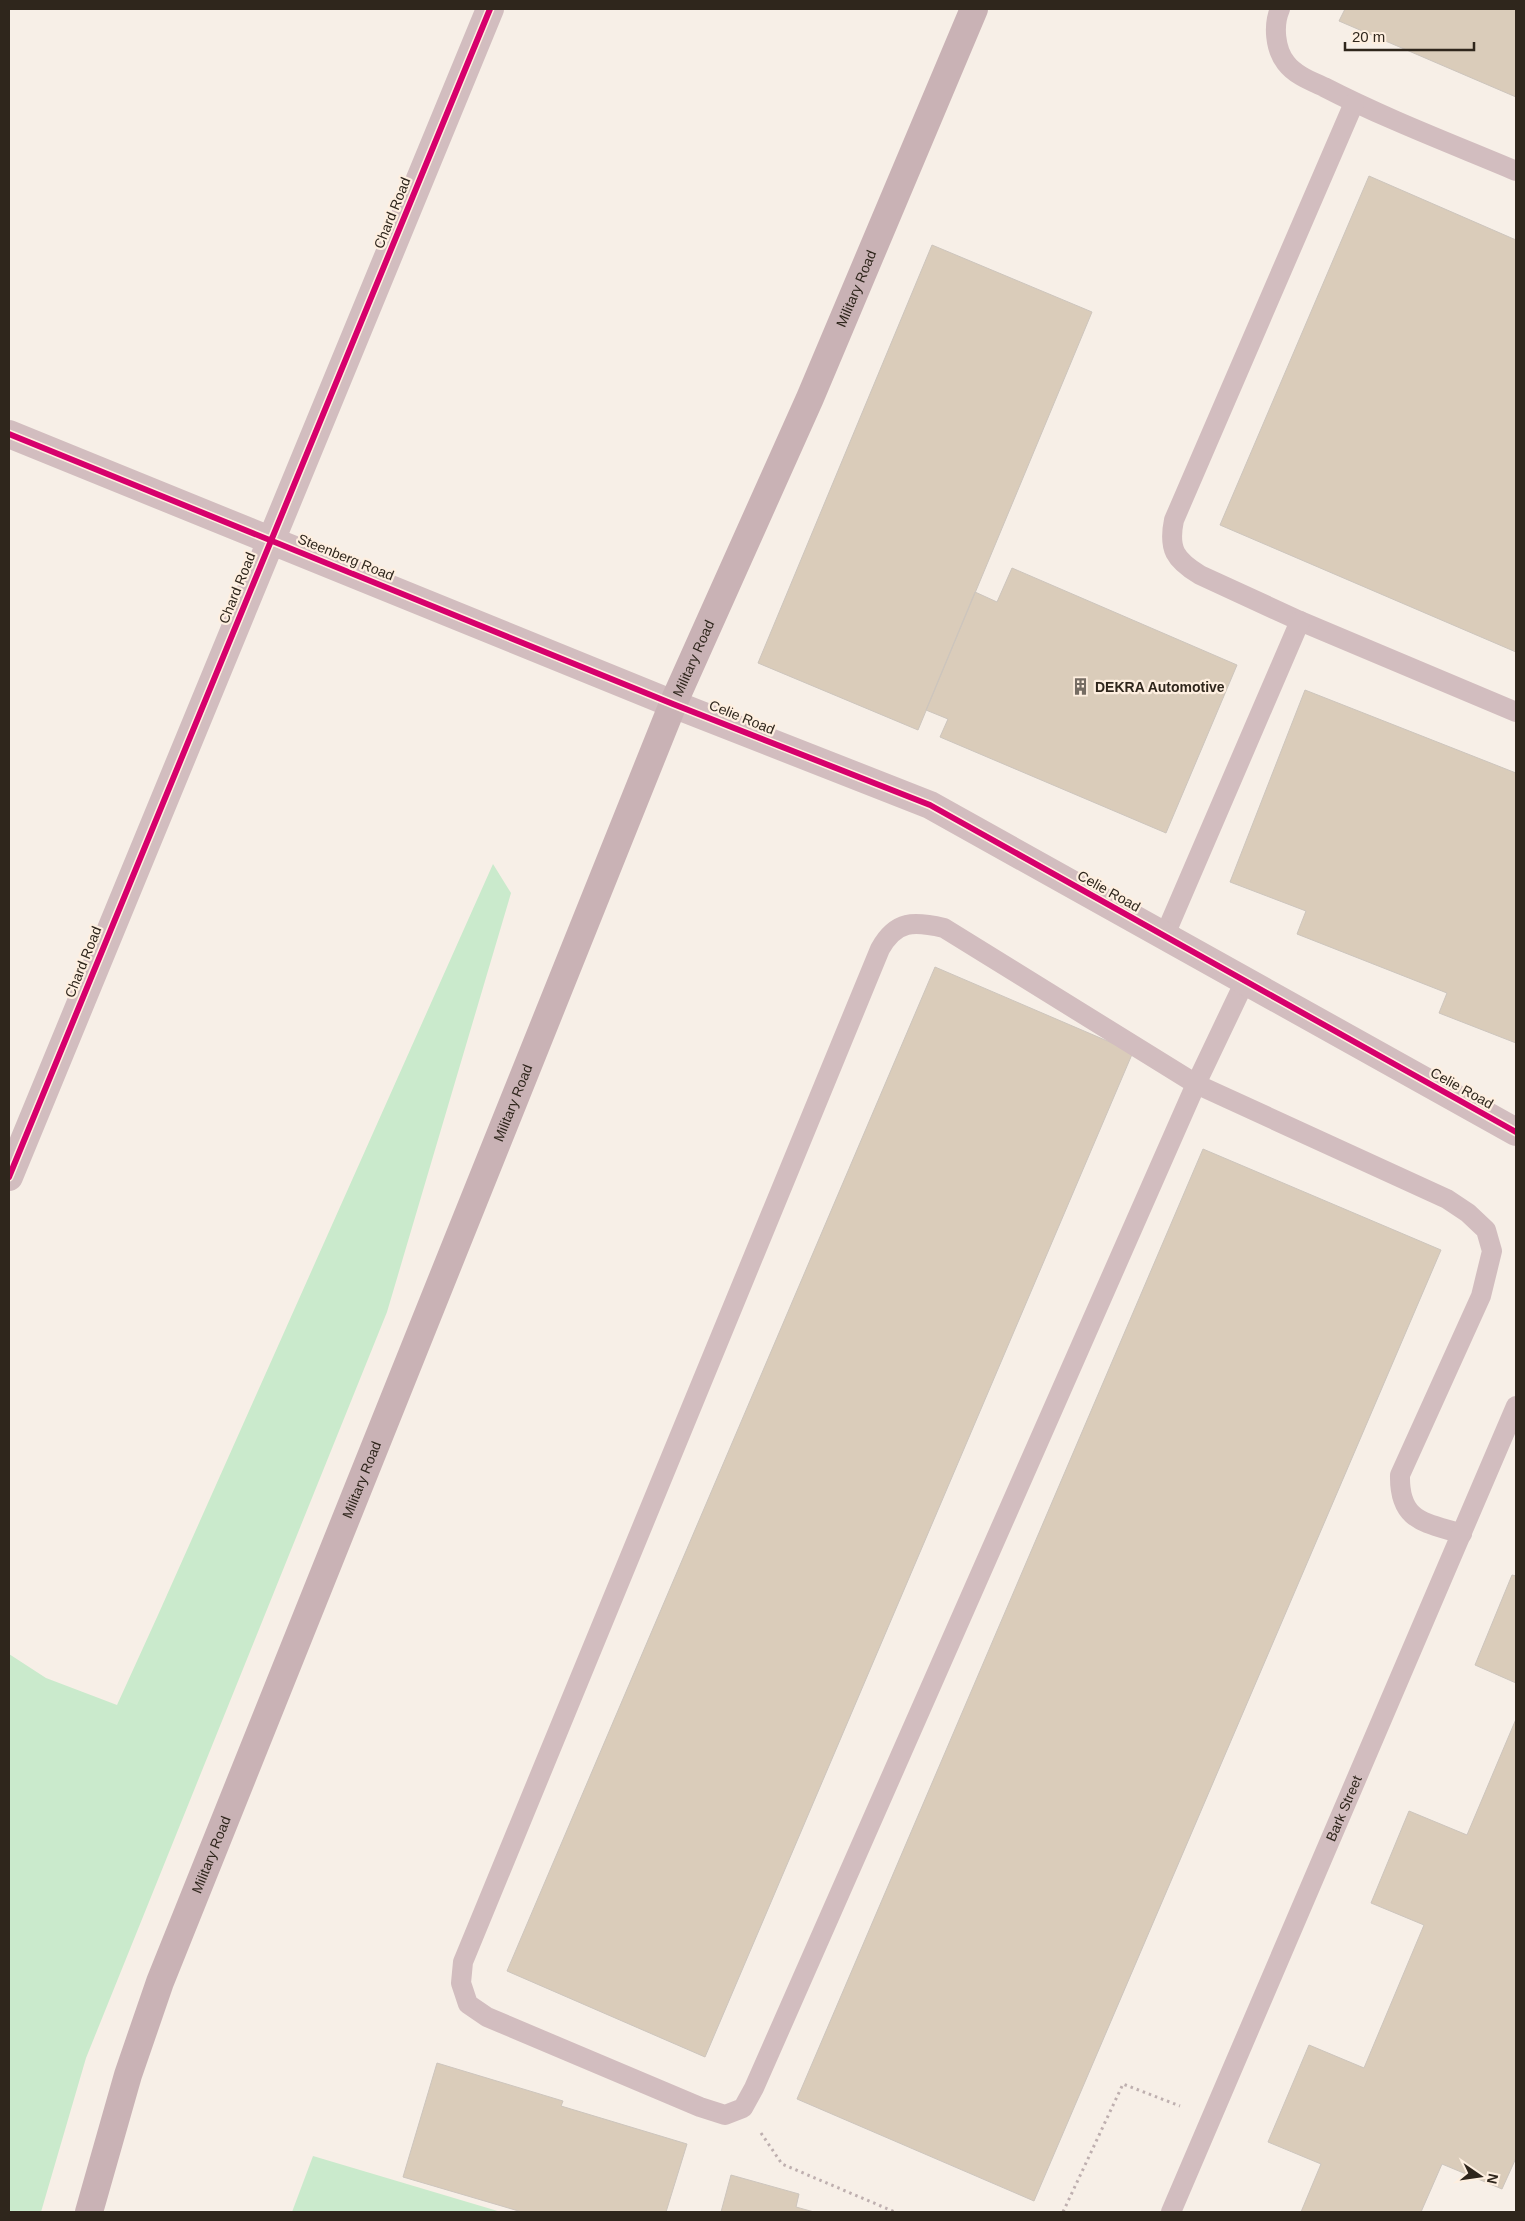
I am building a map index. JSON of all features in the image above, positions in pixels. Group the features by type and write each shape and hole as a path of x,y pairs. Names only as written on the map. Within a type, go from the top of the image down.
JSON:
{"main road":[{"name":"Military Road","path":"89,2212 128,2075 160,1982 673,704 810,398 974,9"}],"street":[{"name":"Chard Road","path":"9,1177 490,9"},
{"name":"Steenberg Road","path":"9,434 673,704"},
{"name":"Celie Road","path":"673,704 930,804 1516,1132"}],"lane":[{"path":"1280,9 1275,32 1279,51 1286,64 1296,73 1354,103 1516,171"},
{"path":"1354,103 1174,520 1170,536 1174,553 1187,567 1300,620 1516,712"},
{"path":"1164,936 1300,620"},
{"path":"1245,982 1196,1084 762,2070 743,2108 725,2115 700,2107 487,2017 468,2004 461,1983 463,1962 880,949 894,930 918,923 944,928 1196,1084 1447,1199 1468,1213 1486,1230 1492,1251 1481,1296 1400,1476 1400,1492 1406,1509 1421,1521 1462,1534"},
{"name":"Bark Street","path":"1171,2212 1516,1406"}],"path":[{"path":"1064,2212 1123,2084 1211,2118"},
{"path":"743,2108 782,2164 895,2212"}],"green space":[{"path":"493,864 511,893 387,1312 86,2058 41,2212 9,2212 9,1654 46,1678 117,1705"},
{"path":"313,2156 501,2212 292,2212"}],"building":[{"path":"1345,9 1516,9 1516,97 1339,21"},
{"path":"1369,176 1516,240 1516,652 1220,525"},
{"path":"932,245 1092,312 918,730 758,663"},
{"name":"DEKRA Automotive","path":"1012,568 1237,665 1166,833 940,737 948,719 926,710 975,592 997,602"},
{"path":"1305,690 1516,773 1516,1043 1439,1013 1447,993 1297,934 1306,911 1230,882"},
{"path":"935,967 1133,1052 705,2057 507,1971"},
{"path":"1203,1149 1441,1250 1034,2201 797,2099"},
{"path":"1512,1575 1516,1576 1516,1683 1475,1665"},
{"path":"1516,1719 1516,2158 1502,2189 1442,2164 1421,2212 1301,2212 1321,2164 1268,2142 1309,2045 1364,2068 1424,1925 1371,1903 1409,1811 1467,1835"},
{"path":"437,2063 563,2101 561,2106 687,2144 666,2212 522,2212 403,2177"},
{"path":"731,2175 799,2194 796,2207 814,2212 721,2212"}],"cycle path":[{"path":"9,1177 490,9"},
{"path":"9,434 673,704 930,805 1516,1132"}],"place":[{"name":"DEKRA Automotive","path":"1081,687"}]}
